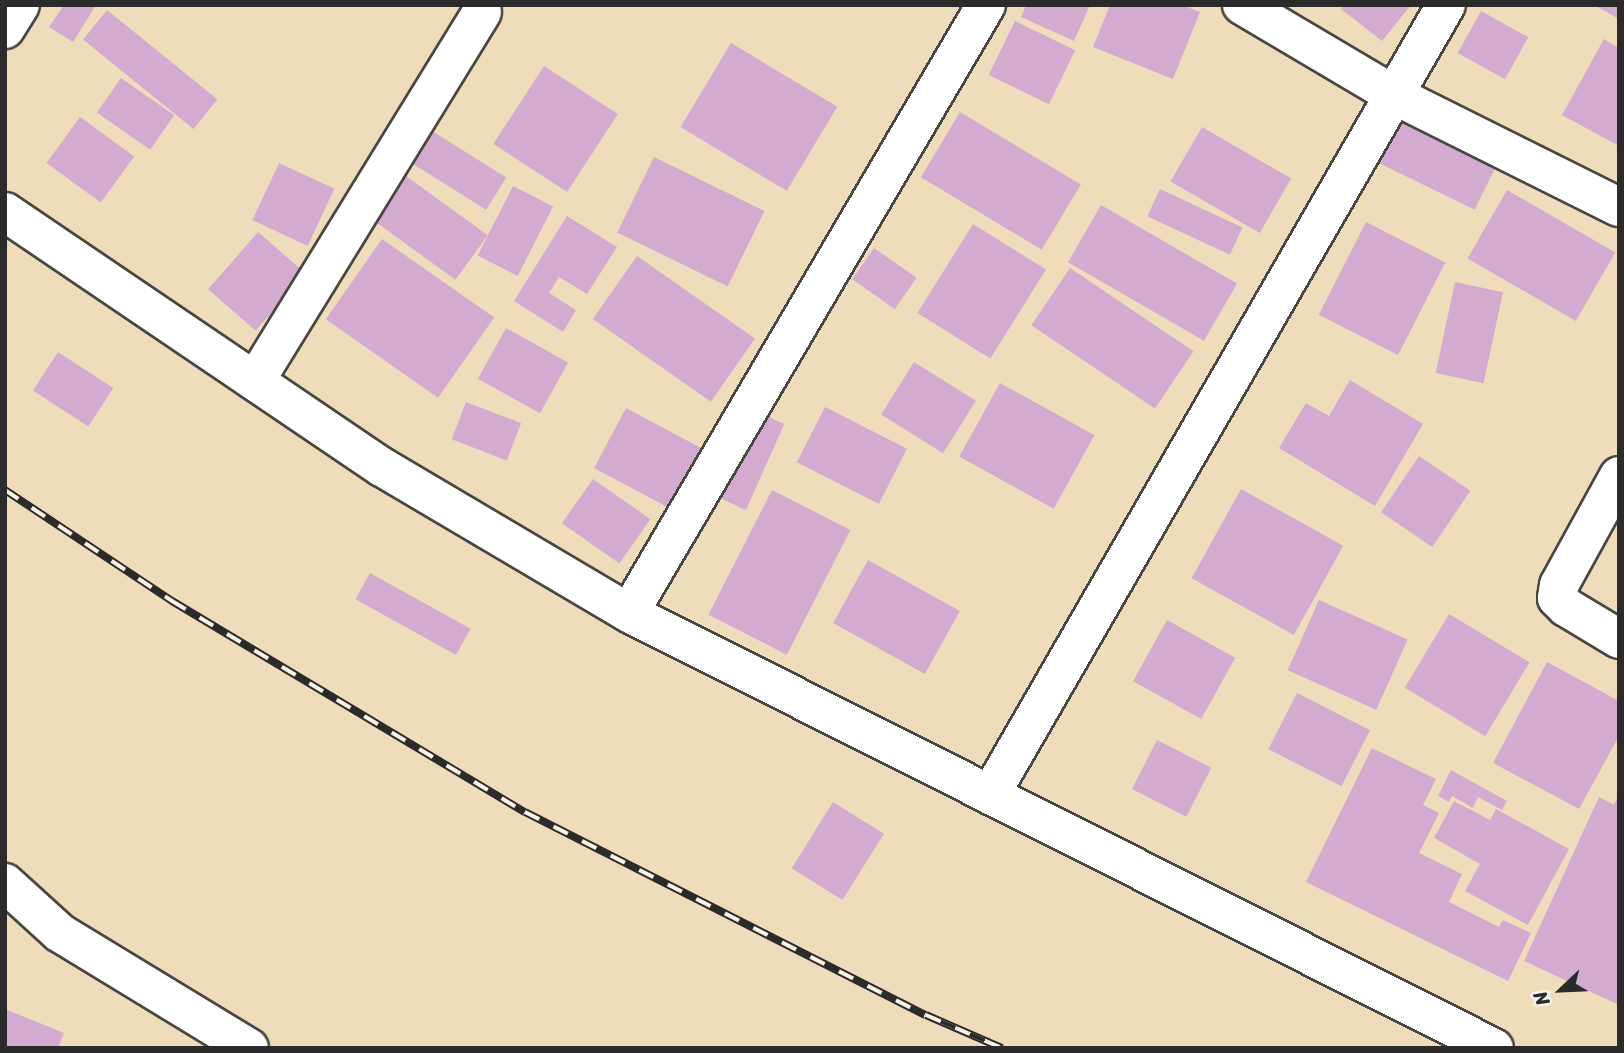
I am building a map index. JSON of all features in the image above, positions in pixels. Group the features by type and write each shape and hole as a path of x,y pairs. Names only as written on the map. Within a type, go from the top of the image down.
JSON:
{"street":[{"path":"5,29 20,5"},
{"path":"629,613 986,5"},
{"path":"1242,5 1394,95 1619,207"},
{"path":"990,795 1446,5"},
{"path":"255,381 482,12"},
{"path":"5,212 382,467 629,613 1494,1048"},
{"path":"1619,476 1559,585 1557,598 1566,607 1619,639"},
{"path":"5,883 60,933 249,1048"}],"building":[{"path":"64,5 96,5 73,42 49,27"},
{"path":"1026,5 1090,5 1074,41 1021,17"},
{"path":"1110,5 1182,5 1200,12 1173,79 1093,47"},
{"path":"1343,5 1411,5 1382,41 1341,9"},
{"path":"1594,5 1619,5 1619,19"},
{"path":"107,10 217,99 193,129 83,40"},
{"path":"1481,11 1528,37 1505,79 1458,53"},
{"path":"1015,21 1075,50 1049,104 989,75"},
{"path":"1604,39 1619,48 1619,146 1562,115"},
{"path":"731,43 837,107 787,191 681,127"},
{"path":"544,66 618,114 567,192 493,144"},
{"path":"121,78 174,115 150,150 97,112"},
{"path":"960,112 1081,185 1042,250 921,177"},
{"path":"80,117 134,156 101,202 46,163"},
{"path":"1400,121 1495,167 1475,210 1379,163"},
{"path":"424,126 506,177 486,210 404,158"},
{"path":"1202,127 1291,178 1260,233 1170,182"},
{"path":"654,157 765,211 728,286 617,232"},
{"path":"279,163 334,189 308,246 252,220"},
{"path":"406,176 488,235 455,280 374,220"},
{"path":"513,186 553,206 518,276 478,255"},
{"path":"1160,189 1242,227 1230,255 1147,216"},
{"path":"1507,190 1615,252 1576,321 1468,258"},
{"path":"1101,205 1237,284 1204,341 1068,262"},
{"path":"567,216 617,247 587,294 559,277 549,293 576,310 563,332 514,301"},
{"path":"1366,222 1445,262 1398,355 1319,315"},
{"path":"973,224 1046,270 990,359 917,313"},
{"path":"258,232 306,273 256,331 208,289"},
{"path":"382,239 494,318 438,398 326,319"},
{"path":"874,248 917,278 895,309 852,279"},
{"path":"637,256 755,339 711,402 593,319"},
{"path":"1070,268 1194,351 1155,409 1031,325"},
{"path":"1455,282 1503,292 1484,383 1436,373"},
{"path":"506,328 568,362 540,413 478,379"},
{"path":"58,352 113,388 88,427 33,391"},
{"path":"914,362 976,401 943,453 881,415"},
{"path":"1350,380 1423,424 1375,506 1279,448 1306,403 1329,416"},
{"path":"1000,383 1094,435 1054,509 959,456"},
{"path":"466,402 521,423 507,460 452,439"},
{"path":"825,407 907,449 879,504 797,462"},
{"path":"626,408 701,448 669,508 594,468"},
{"path":"755,411 784,424 746,510 717,497"},
{"path":"1419,456 1470,491 1432,547 1381,512"},
{"path":"593,479 650,519 619,563 562,523"},
{"path":"1241,489 1343,546 1294,635 1192,578"},
{"path":"772,490 850,530 787,655 708,615"},
{"path":"868,560 960,611 925,674 833,623"},
{"path":"370,573 471,629 456,655 355,599"},
{"path":"1319,600 1408,639 1376,710 1288,670"},
{"path":"1449,614 1530,662 1485,736 1405,688"},
{"path":"1167,620 1235,658 1201,719 1133,681"},
{"path":"1547,662 1619,701 1619,736 1579,809 1493,763"},
{"path":"1297,693 1370,730 1341,786 1268,749"},
{"path":"1157,740 1211,768 1186,817 1132,789"},
{"path":"1372,748 1436,779 1423,805 1439,813 1419,853 1462,874 1449,902 1499,927 1503,920 1531,933 1508,981 1306,882"},
{"path":"1451,770 1507,801 1502,810 1478,797 1473,808 1452,796 1449,802 1438,796"},
{"path":"1619,794 1619,1005 1524,961 1599,797 1614,805"},
{"path":"1454,801 1490,820 1496,809 1569,849 1528,925 1465,891 1480,864 1434,838"},
{"path":"833,802 884,834 843,900 792,868"},
{"path":"5,1009 64,1033 58,1048 5,1048"}],"railway":[{"path":"5,490 172,601 525,812 926,1015 1002,1048"}]}
